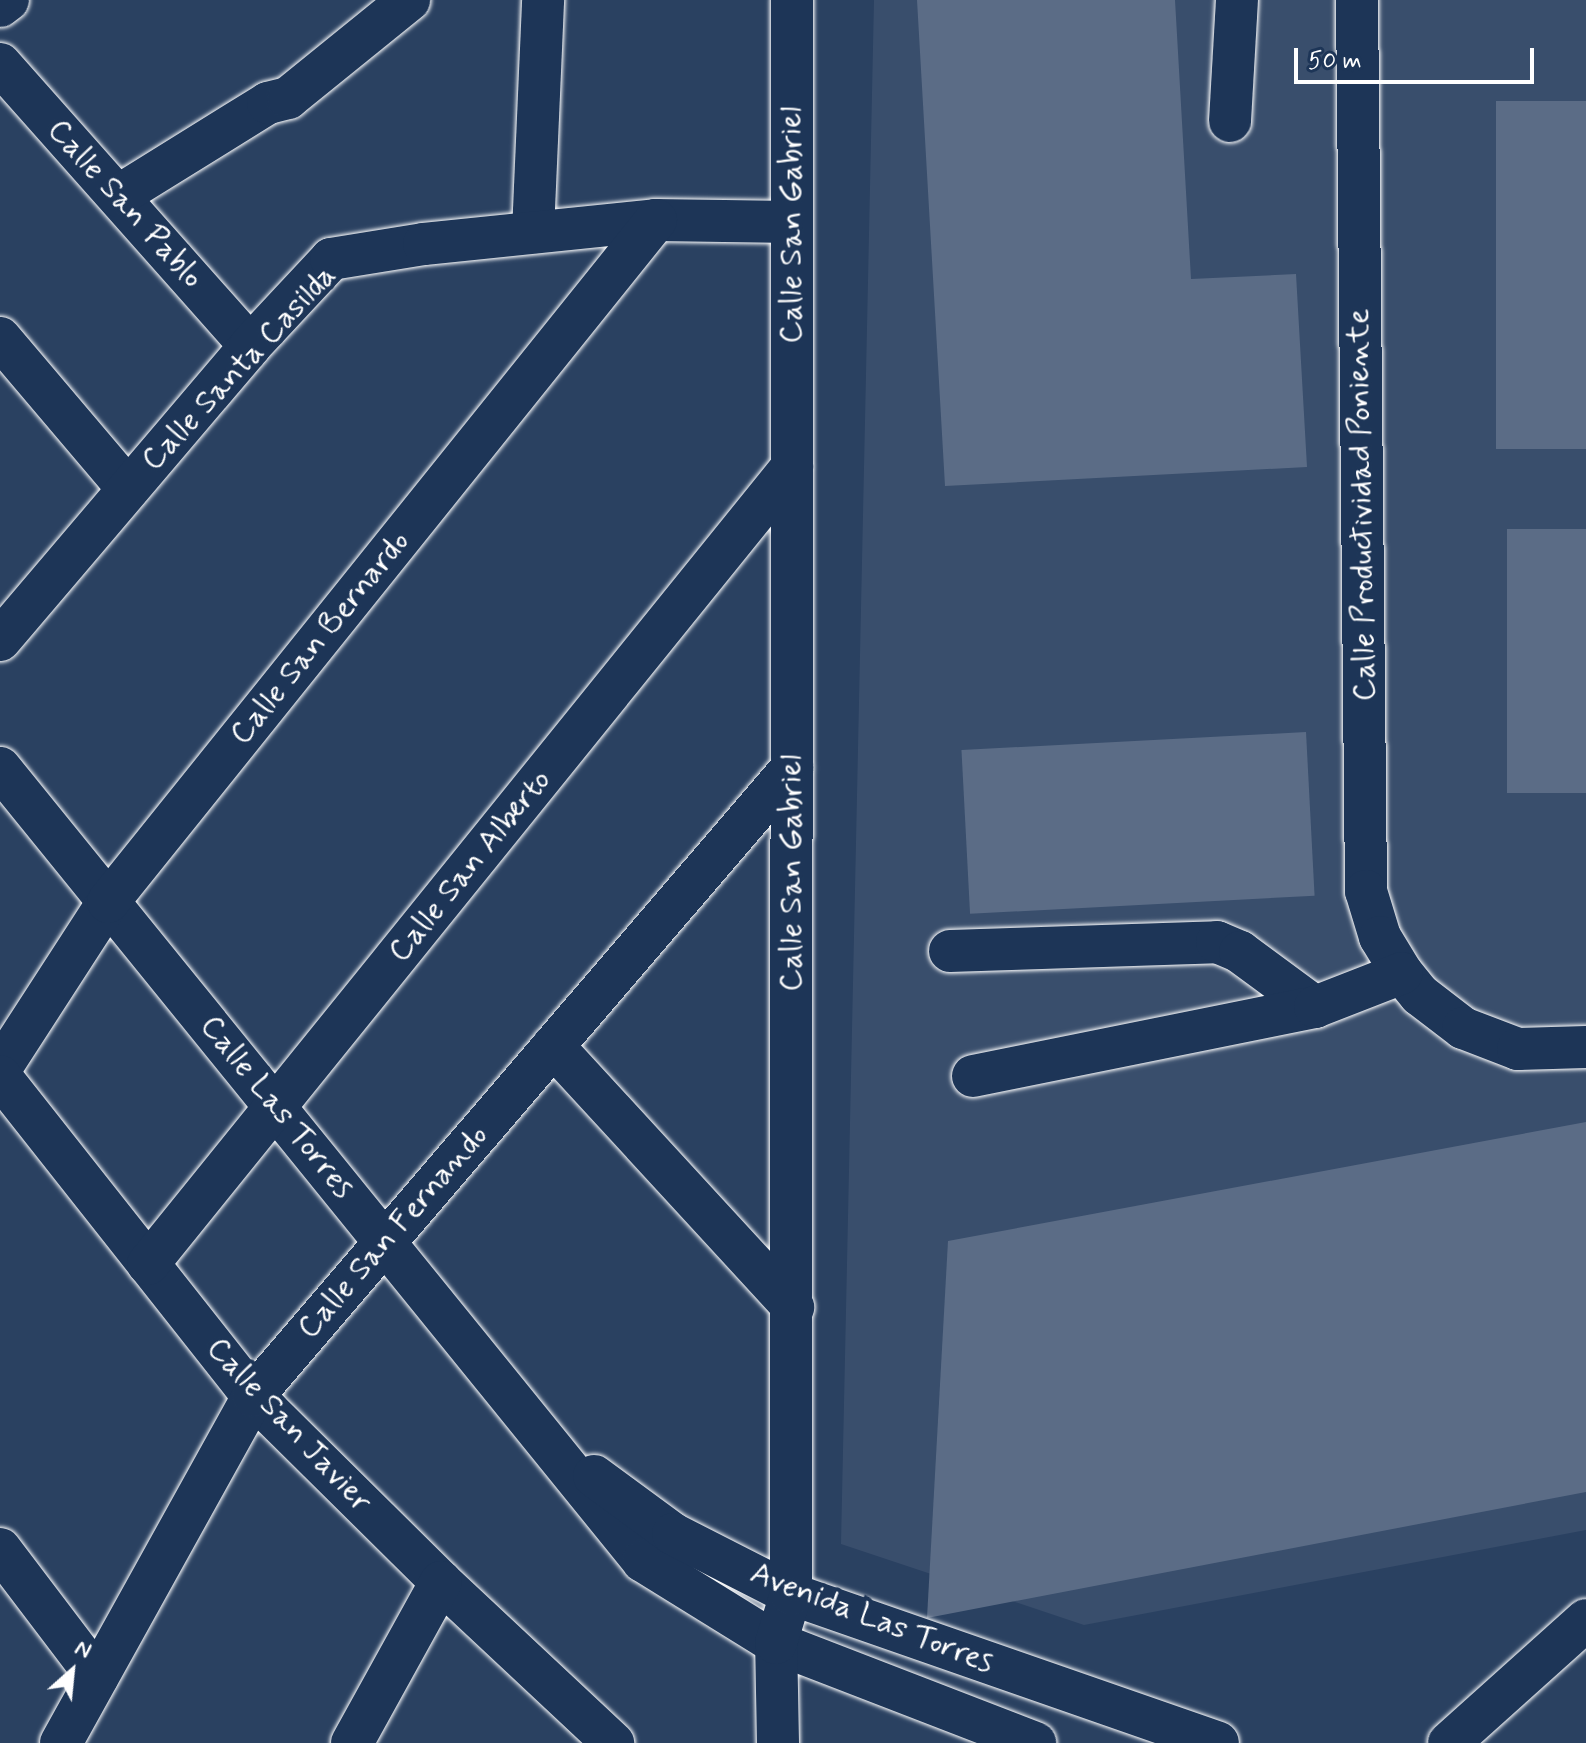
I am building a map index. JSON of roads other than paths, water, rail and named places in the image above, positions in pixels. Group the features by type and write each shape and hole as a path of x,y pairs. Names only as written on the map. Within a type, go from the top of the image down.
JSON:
{"street":[{"path":"0,6 8,0"},
{"path":"118,196 268,103 288,98 409,0"},
{"path":"533,232 543,0"},
{"name":"Calle San Gabriel","path":"778,1743 776,1643 791,1594 792,0"},
{"path":"1230,121 1237,0"},
{"name":"Calle Productividad Poniente","path":"1357,0 1366,891 1380,937 1411,984"},
{"name":"Calle San Pablo","path":"0,64 250,346"},
{"name":"Calle Santa Casilda","path":"0,640 250,346 331,259 424,244 656,220 792,222"},
{"name":"Calle San Bernardo","path":"0,1069 108,902 656,220"},
{"path":"0,338 128,489"},
{"name":"Calle San Alberto","path":"148,1264 792,467"},
{"name":"Calle Las Torres","path":"0,768 553,1446"},
{"name":"Calle San Fernando","path":"77,1736 97,1677 253,1396 792,768"},
{"path":"950,951 1217,942 1240,952 1315,1007"},
{"path":"973,1076 1315,1007 1411,984 1463,1028 1518,1049 1586,1047"},
{"path":"553,1046 793,1307"},
{"name":"Calle San Javier","path":"0,1076 253,1396 441,1582 613,1743"},
{"name":"Avenida Las Torres","path":"553,1446 673,1534 791,1594 1218,1743"},
{"name":"Avenida Las Torres","path":"553,1446 643,1561 776,1643 1035,1743"},
{"path":"0,1549 97,1677"},
{"path":"352,1743 441,1582"},
{"path":"1449,1743 1586,1620"}]}
